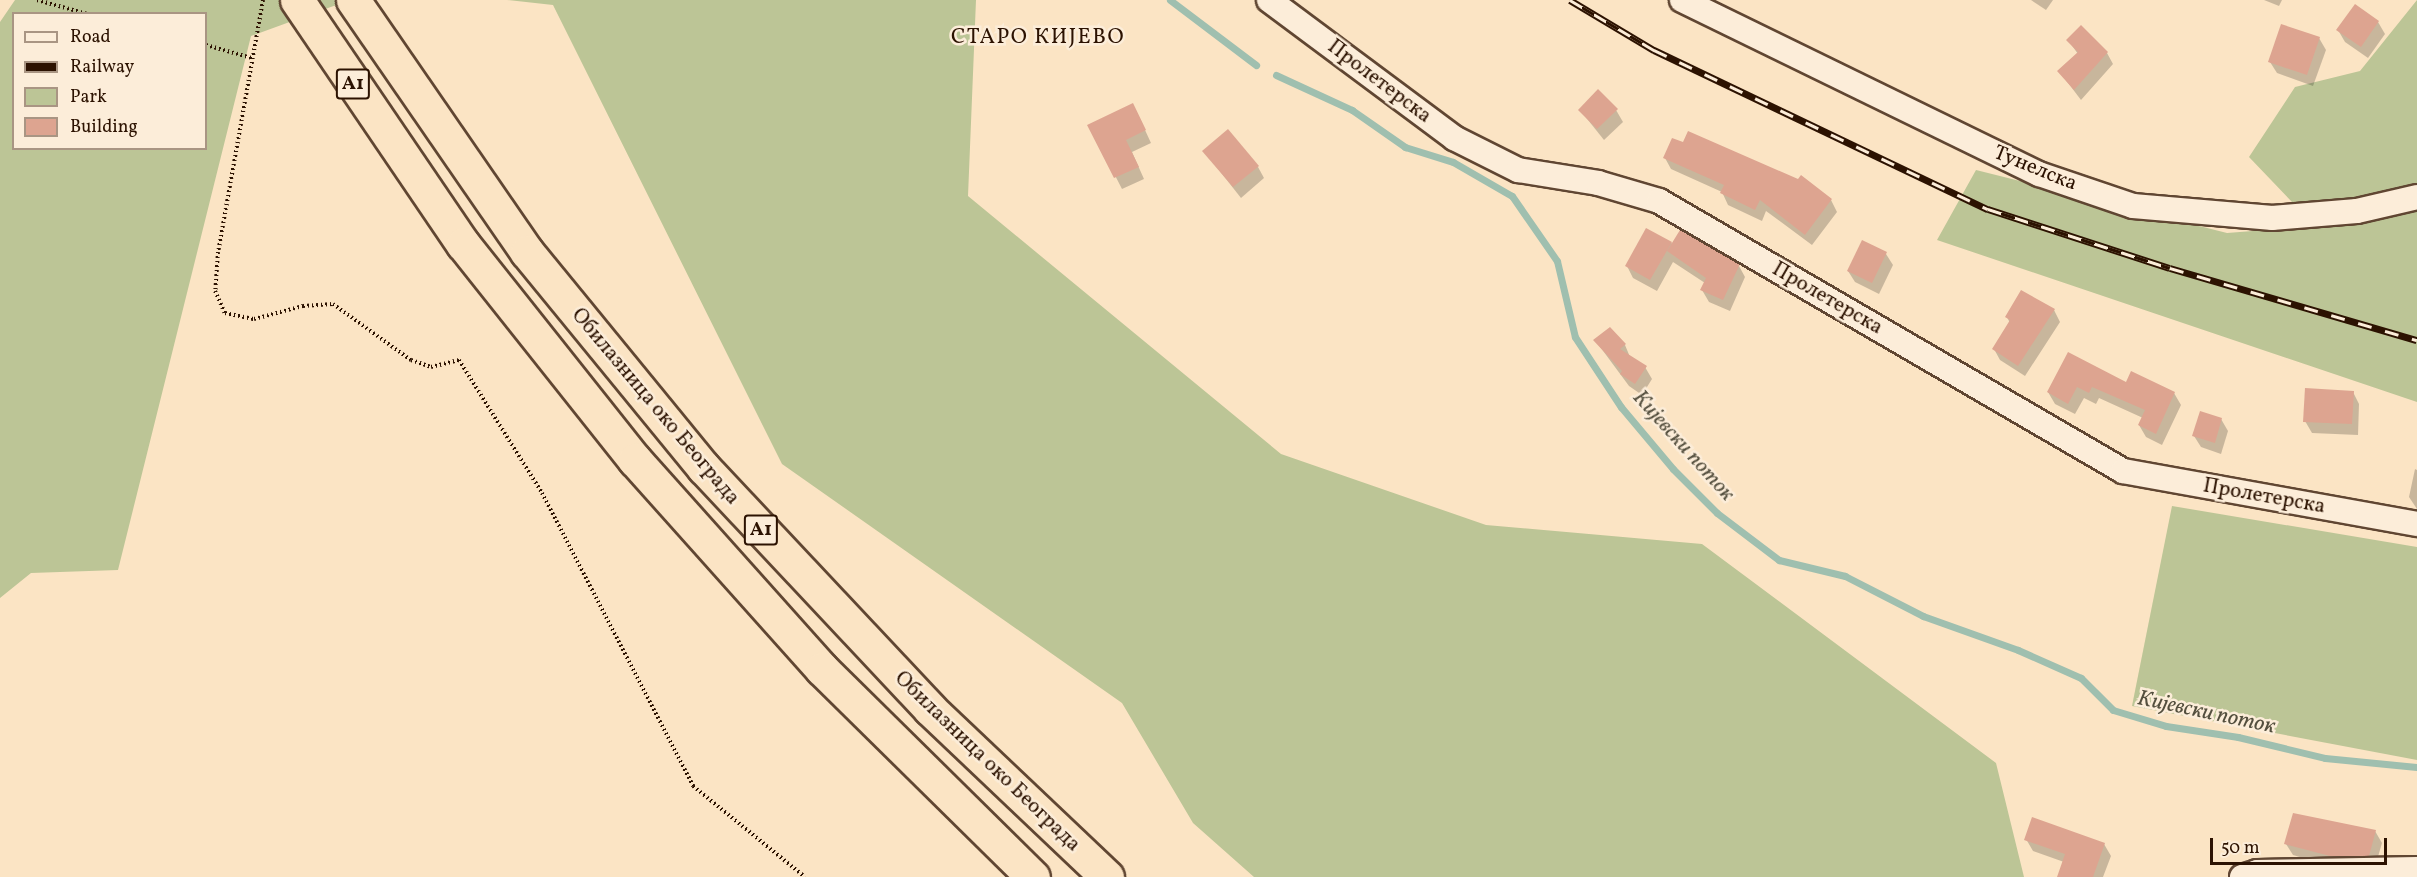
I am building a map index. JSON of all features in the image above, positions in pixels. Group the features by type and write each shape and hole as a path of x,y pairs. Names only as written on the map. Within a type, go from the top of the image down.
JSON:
{"highway":[{"name":"A1","path":"297,0 410,168 510,304 719,556 822,669 1033,877"},
{"name":"Обилазница око Београда","path":"353,0 453,149 527,252 704,468 930,709 1107,877"}],"street":[{"name":"Пролетерска","path":"1269,0 1454,138 1518,170 1598,183 1659,201 2123,471 2417,524"},
{"name":"Тунелска","path":"1682,0 2039,174 2133,206 2272,218 2357,211 2417,196"},
{"path":"2242,877 2257,872 2417,869"}],"path":[{"path":"37,0 80,12"},
{"path":"263,0 218,252 215,291 225,313 254,319 303,306 333,304 411,360 431,367 459,360 542,493 693,786 805,877"},
{"path":"207,45 252,58"}],"green space":[{"path":"15,0 350,0 251,36 118,570 31,573 0,598 0,22"},
{"path":"507,0 976,0 968,196 1281,454 1486,525 1702,544 1996,763 2024,877 1254,877 1193,823 1122,703 782,464 553,5"},
{"path":"2417,0 2417,402 1937,240 1976,170 2227,233 2315,226 2249,157 2295,87 2360,71"},
{"path":"2172,506 2417,547 2417,760 2132,706"}],"building":[{"path":"2355,4 2379,21 2361,47 2336,30"},
{"path":"2281,24 2320,37 2307,75 2268,62"},
{"path":"2081,25 2108,52 2074,90 2057,71 2078,52 2066,40"},
{"path":"1598,89 1618,109 1597,129 1578,110"},
{"path":"1133,103 1146,130 1126,140 1139,167 1114,178 1087,125"},
{"path":"1228,129 1259,166 1233,187 1202,151"},
{"path":"1688,131 1798,179 1801,175 1832,199 1805,235 1760,200 1755,210 1720,193 1724,185 1663,158 1672,138 1683,142"},
{"path":"1646,228 1672,242 1650,280 1625,266"},
{"path":"1680,230 1740,264 1723,300 1700,290 1706,278 1667,251"},
{"path":"1862,240 1887,252 1872,283 1847,271"},
{"path":"2021,290 2055,309 2018,366 1992,349 2010,320 2005,317"},
{"path":"1610,327 1626,344 1620,349 1647,366 1635,384 1620,374 1622,371 1593,340"},
{"path":"2068,352 2126,382 2131,371 2175,392 2156,434 2138,425 2145,410 2092,387 2089,393 2077,387 2068,404 2047,392"},
{"path":"2305,388 2354,391 2352,424 2303,422"},
{"path":"2200,411 2222,418 2215,443 2192,436"},
{"path":"2293,813 2376,830 2369,856 2330,856 2284,844"},
{"path":"2032,817 2105,843 2093,877 2057,877 2065,854 2024,840"}],"waterway":[{"name":"Кијевски поток","path":"1170,0 1256,65"},
{"name":"Кијевски поток","path":"1276,75 1352,110 1405,147 1453,162 1512,196 1557,261 1575,337 1621,407 1673,469 1717,513 1779,560 1845,576 1923,616 2018,650 2081,678 2113,710 2166,726 2238,737 2325,758 2417,767"}],"railway":[{"path":"1570,0 1654,50 1988,209 2170,268 2417,340"}],"district":[{"name":"СТАРО КИЈЕВО","path":"1038,38"}]}
